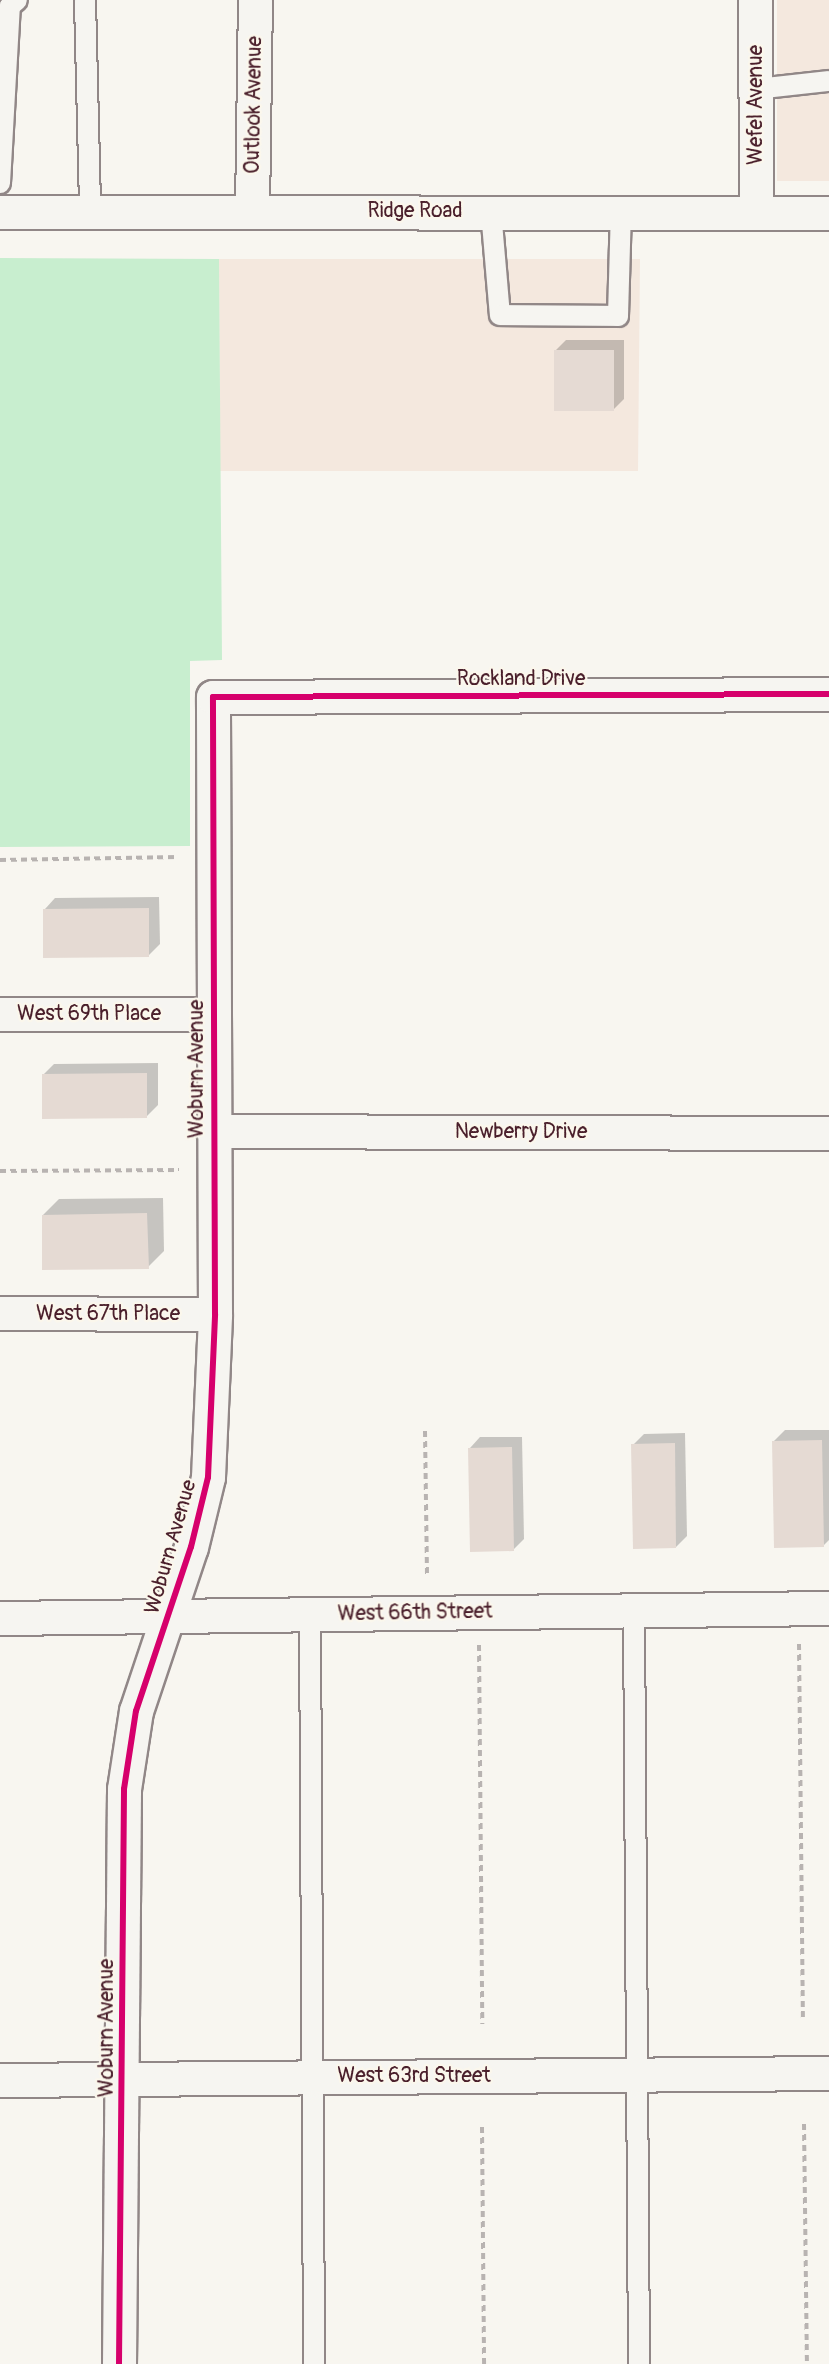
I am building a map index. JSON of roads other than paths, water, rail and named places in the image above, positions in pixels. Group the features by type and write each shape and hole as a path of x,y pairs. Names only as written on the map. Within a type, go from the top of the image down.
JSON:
{"street":[{"name":"Outlook Avenue","path":"252,211 255,0"},
{"name":"Wefel Avenue","path":"755,0 756,211"},
{"name":"Ridge Road","path":"0,212 756,211 829,213"},
{"name":"Rockland Drive","path":"213,697 829,694"},
{"name":"Woburn Avenue","path":"119,2364 124,1789 136,1711 169,1617 208,1477 215,1314 213,697"},
{"name":"West 69th Place","path":"0,1014 213,1014"},
{"name":"Newberry Drive","path":"213,1131 829,1133"},
{"name":"West 67th Place","path":"0,1313 215,1314"},
{"name":"West 66th Street","path":"0,1618 829,1608"},
{"name":"West 63rd Street","path":"0,2080 829,2073"}],"lane":[{"path":"0,183 10,6 17,0"},
{"path":"85,0 90,211"},
{"path":"756,88 829,81"},
{"path":"491,211 500,315 618,316 621,211"},
{"path":"634,1610 639,2364"},
{"path":"309,1615 314,2364"}]}
